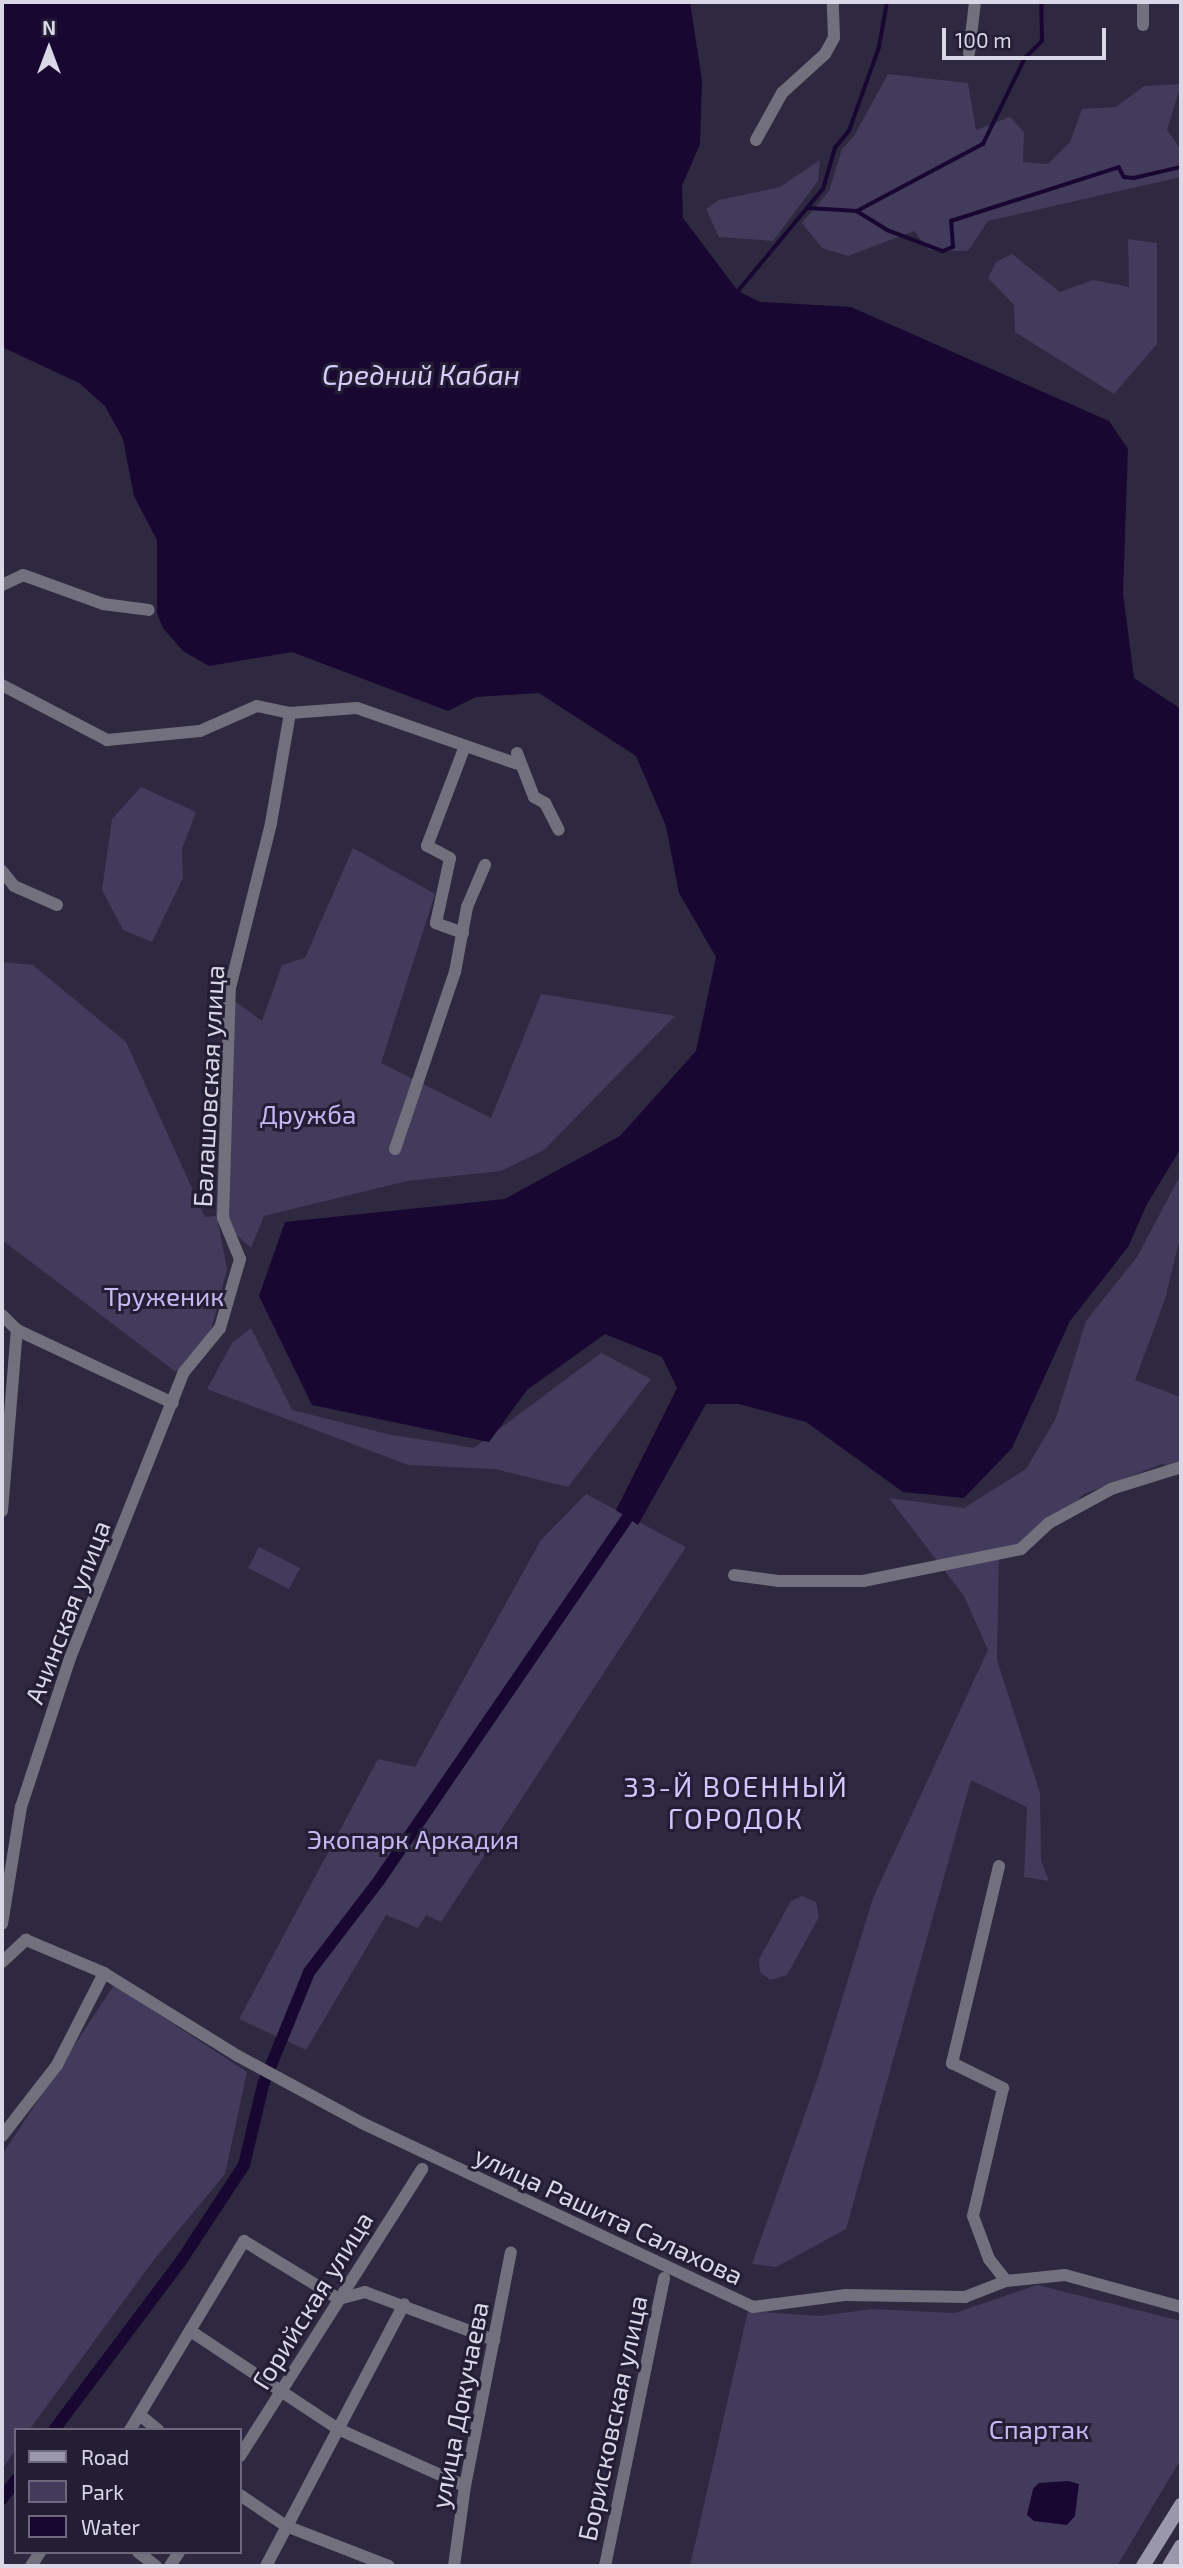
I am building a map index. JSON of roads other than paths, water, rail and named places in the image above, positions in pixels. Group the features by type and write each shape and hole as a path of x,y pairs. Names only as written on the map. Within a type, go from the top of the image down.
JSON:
{"main road":[{"path":"1143,2566 1181,2505"},
{"path":"1168,2566 1181,2546"}],"street":[{"path":"756,140 782,93 825,54 834,38 833,2"},
{"path":"969,54 975,2"},
{"path":"1143,2 1143,25"},
{"path":"2,585 23,575 103,604 149,610"},
{"path":"2,685 107,740 200,731 257,706 290,713 357,708 465,746 517,759 534,797 545,803 559,830"},
{"name":"Балашовская улица","path":"173,1403 184,1371 220,1328 240,1259 223,1218 230,988 271,823 290,713"},
{"path":"463,933 436,922 450,858 427,846 465,746"},
{"path":"395,1149 455,972 463,933 485,865"},
{"path":"2,871 14,886 57,905"},
{"path":"2,1315 16,1331 173,1403"},
{"path":"2,1511 16,1331"},
{"name":"Ачинская улица","path":"2,1924 23,1800 70,1658 173,1403"},
{"path":"734,1575 779,1581 863,1581 1020,1549 1049,1523 1111,1489 1180,1466"},
{"path":"999,1866 952,2063 1003,2088 973,2216 989,2259 1006,2281"},
{"path":"2,1962 26,1940 104,1973 57,2065 2,2136"},
{"name":"улица Рашита Салахова","path":"104,1973 255,2064 362,2123 519,2201 753,2307 846,2295 965,2297 1006,2281 1065,2275 1181,2307"},
{"name":"Горийская улица","path":"242,2453 422,2169"},
{"path":"132,2428 192,2332 244,2241 339,2300 365,2292 404,2304 494,2340"},
{"name":"улица Докучаева","path":"454,2566 465,2486 511,2252"},
{"name":"Борисковская улица","path":"605,2566 664,2278"},
{"path":"266,2566 404,2304"},
{"path":"192,2332 280,2393 338,2429 465,2486"},
{"path":"141,2416 156,2428"},
{"path":"242,2496 286,2526 390,2566"},
{"path":"141,2554 156,2566"}],"water":[{"name":"Средний Кабан","path":"2,2 690,2 702,80 700,144 682,186 683,218 738,291 760,302 851,307 1109,421 1128,449 1123,593 1134,678 1181,709 1181,1148 1147,1204 1128,1247 1070,1321 1012,1448 964,1498 903,1492 806,1422 739,1404 706,1404 638,1525 616,1510 677,1388 662,1357 605,1334 527,1390 489,1442 312,1405 259,1296 285,1222 505,1199 620,1136 696,1051 716,957 679,893 666,826 636,756 539,693 476,697 448,711 292,652 209,666 183,651 163,628 157,613 157,540 134,496 123,439 105,406 79,383 2,347"},
{"path":"1068,2481 1079,2484 1075,2516 1067,2525 1034,2521 1027,2515 1033,2489 1039,2483"}],"waterway":[{"path":"738,291 823,189 835,148 849,131 879,47 887,2"},
{"path":"857,211 983,144 1025,58 1042,41 1041,2"},
{"path":"808,208 857,211 887,230 943,251 953,247 951,221 1119,167 1124,177 1134,178 1181,167"},
{"path":"56,2428 181,2261 244,2165 263,2085 309,1972 380,1879 627,1518"},
{"path":"2,2499 14,2483"}],"district":[{"name":"33-Й ВОЕННЫЙ ГОРОДОК","path":"736,1802"}],"park label":[{"name":"Дружба","path":"308,1114"},
{"name":"Труженик","path":"164,1296"},
{"name":"Экопарк Аркадия","path":"413,1839"},
{"name":"Спартак","path":"1039,2429"}]}
